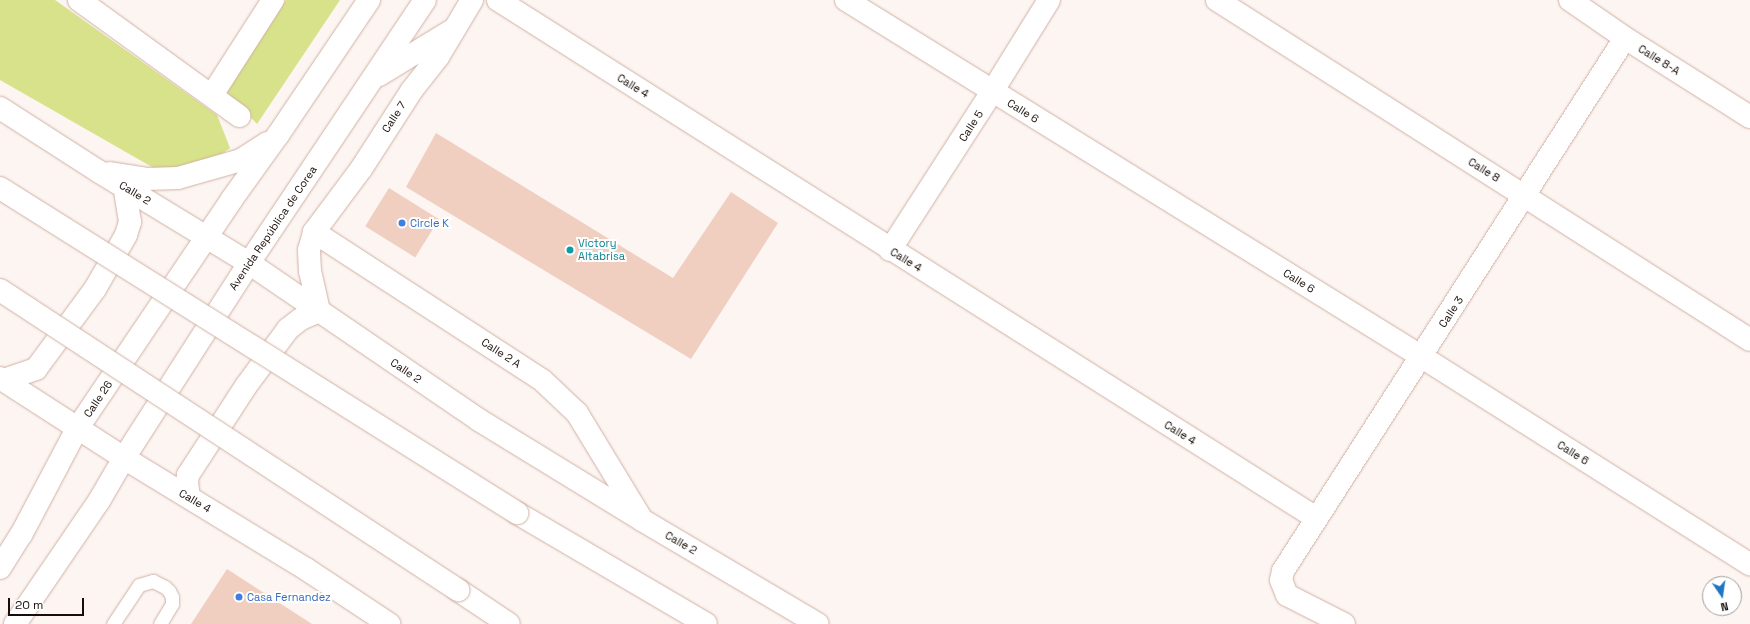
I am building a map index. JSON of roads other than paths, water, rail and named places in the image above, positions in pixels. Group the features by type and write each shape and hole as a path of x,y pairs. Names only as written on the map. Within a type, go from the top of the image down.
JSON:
{"main road":[{"path":"79,0 239,116"},
{"path":"212,95 273,0"},
{"path":"207,238 232,198 278,135 369,0"},
{"name":"Avenida República de Corea","path":"124,458 249,263 425,0"},
{"name":"Calle 7","path":"314,232 361,169 412,90 438,57 472,0"},
{"name":"Calle 4","path":"498,0 890,250 1316,518"},
{"name":"Calle 6","path":"846,0 992,92 1422,357 1750,564"},
{"name":"Calle 5","path":"890,250 992,92 1049,0"},
{"name":"Calle 8","path":"1217,0 1750,340"},
{"name":"Calle 8-A","path":"1570,0 1625,38 1750,117"},
{"path":"372,79 454,29"},
{"name":"Calle 3","path":"1344,624 1287,595 1282,586 1281,580 1283,571 1422,357 1625,38"},
{"name":"Calle 2","path":"0,108 98,171 249,263 479,420 642,520 818,624"},
{"path":"98,171 147,179 178,178 242,160 278,135"},
{"path":"2,379 36,369 95,289 126,236 130,222 124,186"},
{"path":"0,188 517,513 706,624"},
{"path":"189,497 187,484 188,475 246,386 288,329 301,319 319,311 310,271 309,250 314,232"},
{"name":"Calle 2 A","path":"314,232 542,380 577,413 642,520"},
{"name":"Calle 26","path":"0,568 21,535 78,429 207,238"},
{"path":"0,290 509,624"},
{"name":"Calle 4","path":"2,379 124,458 306,569 389,624"},
{"path":"15,624 99,501 124,458"}],"lane":[{"path":"113,624 139,585 153,581 170,591 172,597 172,604 160,624"}],"place":[{"name":"Circle K","path":"402,223"},
{"name":"Victory Altabrisa","path":"570,250"},
{"name":"Casa Fernandez","path":"239,597"}]}
